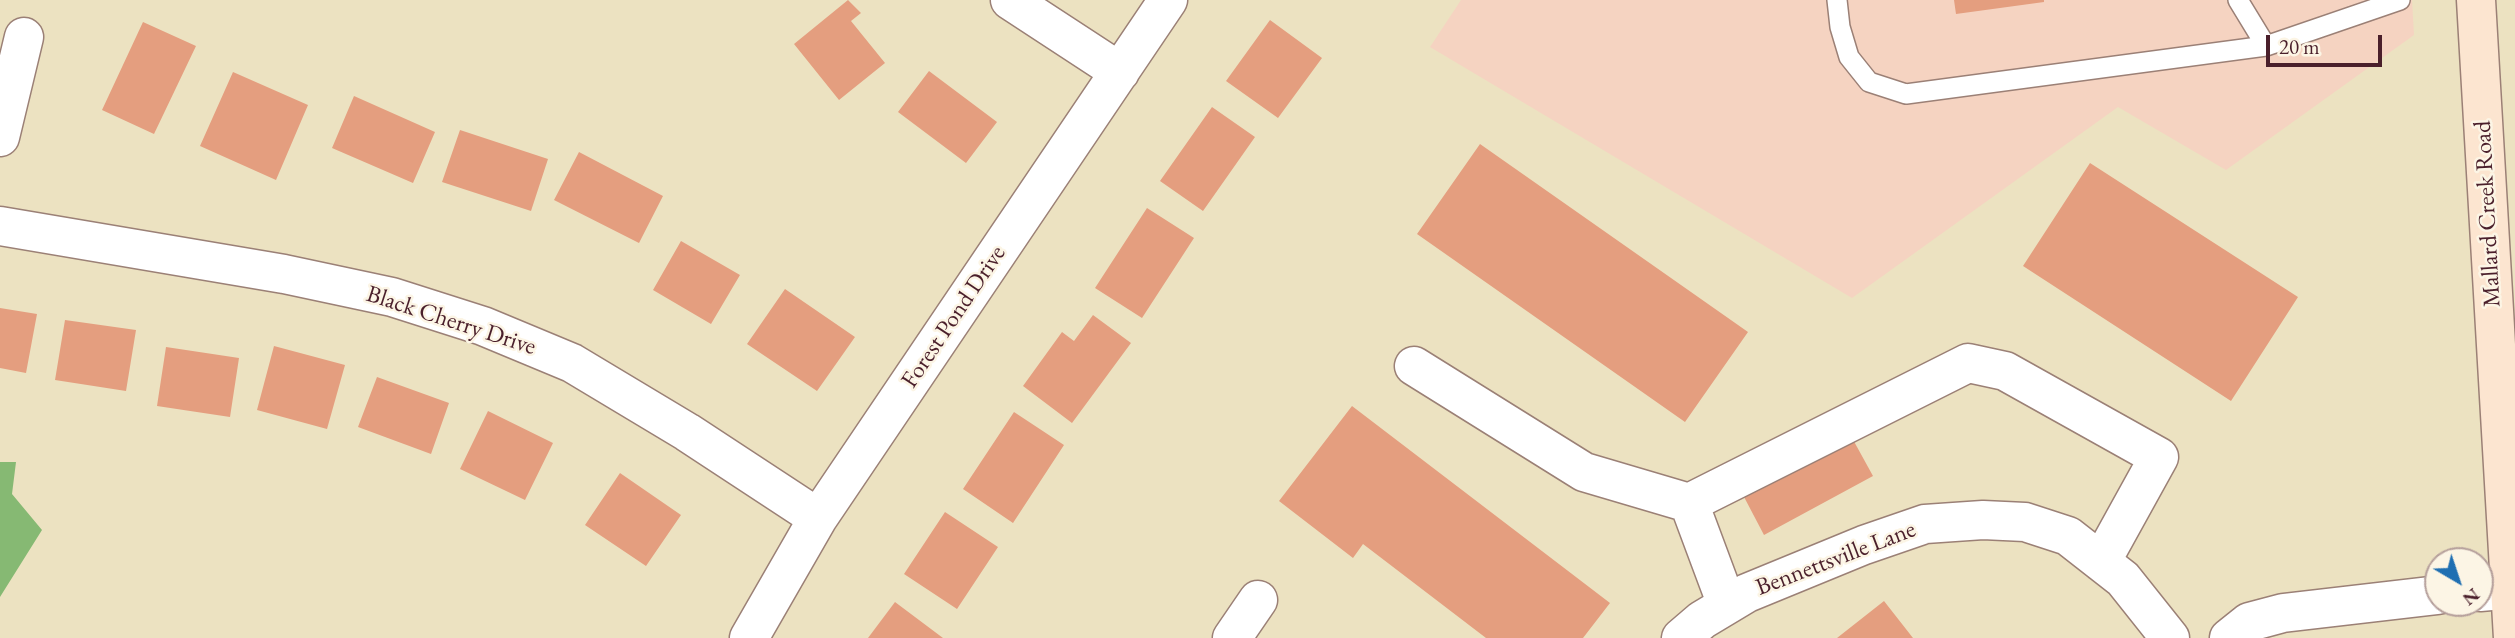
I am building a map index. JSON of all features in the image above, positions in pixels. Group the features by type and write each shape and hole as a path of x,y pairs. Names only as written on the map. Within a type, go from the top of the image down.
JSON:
{"main road":[{"name":"Mallard Creek Road","path":"2476,0 2502,590 2513,638"}],"street":[{"path":"1010,0 1120,72"},
{"name":"Forest Pond Drive","path":"748,638 818,518 1168,0"},
{"path":"0,137 24,37"},
{"name":"Black Cherry Drive","path":"0,226 284,274 393,297 483,326 572,363 687,432 818,518"},
{"path":"1414,366 1584,472 1689,503 1968,363 2005,370 2158,457 2101,562"},
{"path":"1689,503 1727,605"},
{"name":"Bennettsville Lane","path":"1681,638 1747,593 1853,550 1925,524 1983,520 2025,522 2068,536 2123,579 2170,638"},
{"path":"2229,638 2249,622 2283,613 2424,597"},
{"path":"1232,638 1258,600"}],"lane":[{"path":"1837,0 1840,27 1849,57 1869,82 1906,94 2266,46 2400,0"},
{"path":"2238,0 2266,46"}],"shaded area":[{"path":"1461,0 2412,0 2414,35 2226,170 2118,107 1852,298 1430,47"}],"green space":[{"path":"0,462 16,462 12,494 42,530 0,597"}],"building":[{"path":"848,0 861,13 851,21 885,63 839,100 794,44"},
{"path":"1954,0 2044,0 2044,2 1956,14"},
{"path":"1270,20 1322,58 1278,118 1226,81"},
{"path":"143,22 196,46 154,134 102,110"},
{"path":"929,71 997,122 966,163 898,112"},
{"path":"233,72 308,105 276,180 200,146"},
{"path":"354,96 435,132 413,183 332,148"},
{"path":"1212,107 1255,137 1203,211 1160,181"},
{"path":"460,130 548,159 531,211 442,182"},
{"path":"1480,144 1748,332 1685,422 1417,234"},
{"path":"579,152 663,196 639,243 554,200"},
{"path":"2090,163 2298,297 2231,401 2023,266"},
{"path":"1147,208 1194,238 1142,318 1095,288"},
{"path":"681,241 740,275 711,324 653,290"},
{"path":"785,289 855,337 817,391 747,344"},
{"path":"0,308 37,314 26,373 0,368"},
{"path":"1093,315 1131,343 1072,423 1023,386 1062,332 1074,341"},
{"path":"65,320 136,330 126,391 55,380"},
{"path":"274,346 345,365 327,429 257,410"},
{"path":"166,347 239,358 230,417 157,406"},
{"path":"377,377 449,403 431,454 358,427"},
{"path":"1352,406 1610,603 1583,638 1486,638 1363,544 1353,558 1279,501"},
{"path":"488,411 553,443 525,500 460,469"},
{"path":"1014,412 1064,445 1013,523 963,489"},
{"path":"1851,436 1873,476 1764,535 1743,495"},
{"path":"620,473 681,515 646,566 585,525"},
{"path":"945,512 998,547 957,609 904,574"},
{"path":"1884,601 1913,638 1837,638"},
{"path":"895,602 943,638 868,638"}]}
